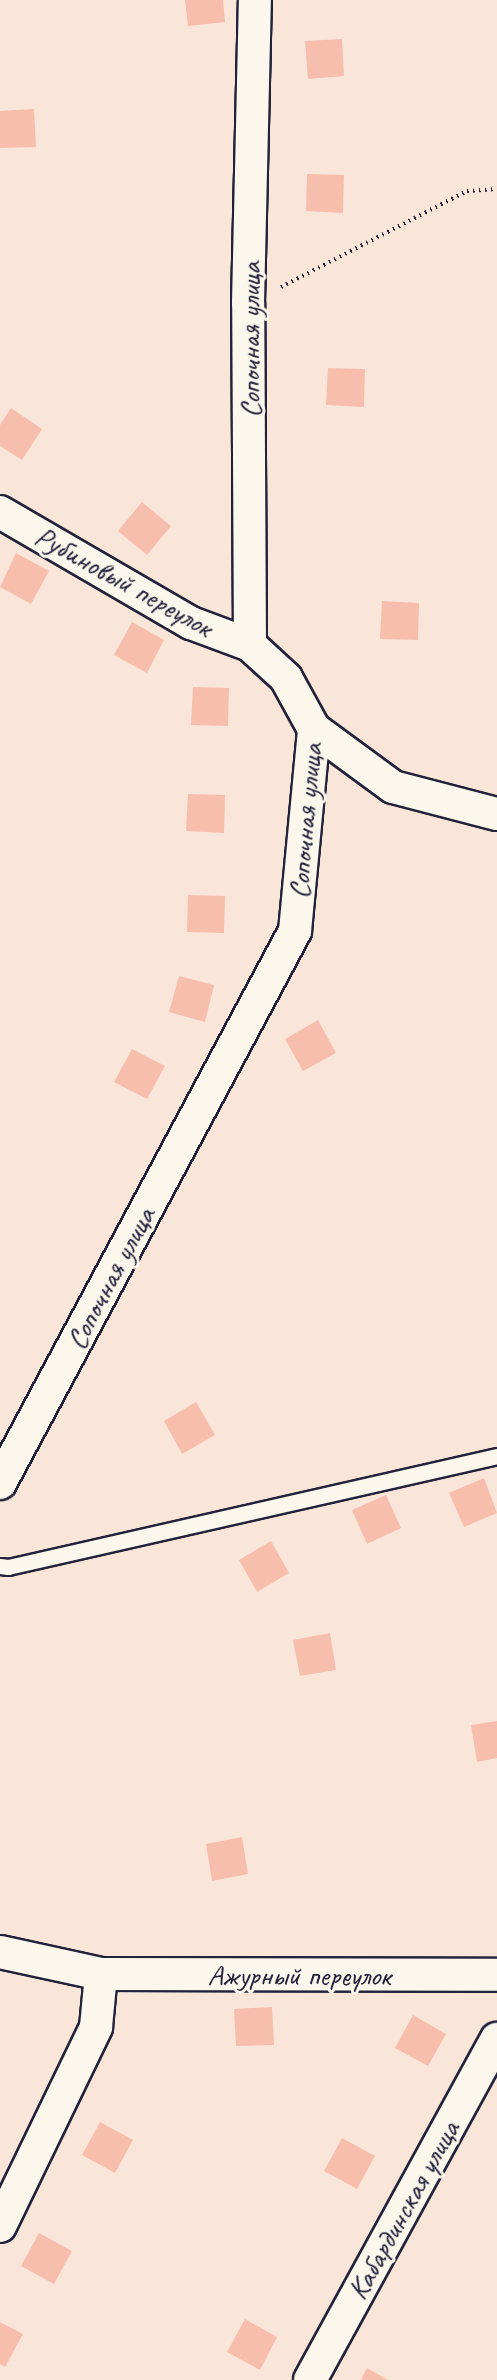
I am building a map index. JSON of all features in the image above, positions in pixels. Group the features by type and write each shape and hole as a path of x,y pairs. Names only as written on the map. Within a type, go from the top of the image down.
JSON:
{"street":[{"name":"Сопочная улица","path":"0,1482 295,931 314,729 286,678 250,645 248,303 255,0"},
{"name":"Рубиновый переулок","path":"0,512 191,623 250,645"},
{"path":"314,729 393,787 496,805"},
{"name":"Ажурный переулок","path":"0,1952 101,1974 497,1975"},
{"path":"0,2226 96,2026 101,1974"},
{"name":"Кабардинская улица","path":"310,2380 497,2040"}],"lane":[{"path":"0,1566 19,1565 497,1456"}],"path":[{"path":"248,303 466,191 497,189"}],"building":[{"path":"185,0 223,0 225,22 188,26"},
{"path":"342,39 344,76 308,79 305,41"},
{"path":"34,109 36,147 0,148 0,111"},
{"path":"307,174 344,175 343,213 306,211"},
{"path":"328,368 365,369 364,407 326,405"},
{"path":"11,408 42,429 22,460 0,446 0,425"},
{"path":"142,502 171,526 147,555 118,531"},
{"path":"16,553 49,571 31,604 0,587"},
{"path":"382,601 419,603 418,640 380,639"},
{"path":"132,622 164,640 147,673 114,655"},
{"path":"193,687 229,688 228,726 191,725"},
{"path":"188,794 225,795 224,833 186,831"},
{"path":"188,895 225,896 224,933 187,932"},
{"path":"179,976 214,985 205,1022 169,1012"},
{"path":"318,1020 336,1053 303,1071 285,1039"},
{"path":"132,1049 165,1066 147,1099 114,1082"},
{"path":"196,1402 215,1435 182,1454 164,1421"},
{"path":"484,1478 497,1513 464,1527 449,1493"},
{"path":"386,1495 401,1528 367,1544 352,1510"},
{"path":"271,1541 289,1573 257,1592 239,1560"},
{"path":"330,1633 336,1670 300,1676 293,1640"},
{"path":"497,1721 497,1758 477,1762 471,1725"},
{"path":"242,1837 248,1874 212,1881 206,1844"},
{"path":"272,2007 274,2045 236,2046 234,2009"},
{"path":"413,2015 446,2034 428,2066 395,2048"},
{"path":"100,2122 133,2140 115,2173 82,2155"},
{"path":"342,2138 375,2156 357,2189 324,2171"},
{"path":"39,2233 72,2251 54,2284 21,2266"},
{"path":"245,2319 277,2337 260,2370 227,2352"},
{"path":"0,2322 23,2334 5,2367 0,2364"},
{"path":"367,2368 388,2380 361,2380"}]}
